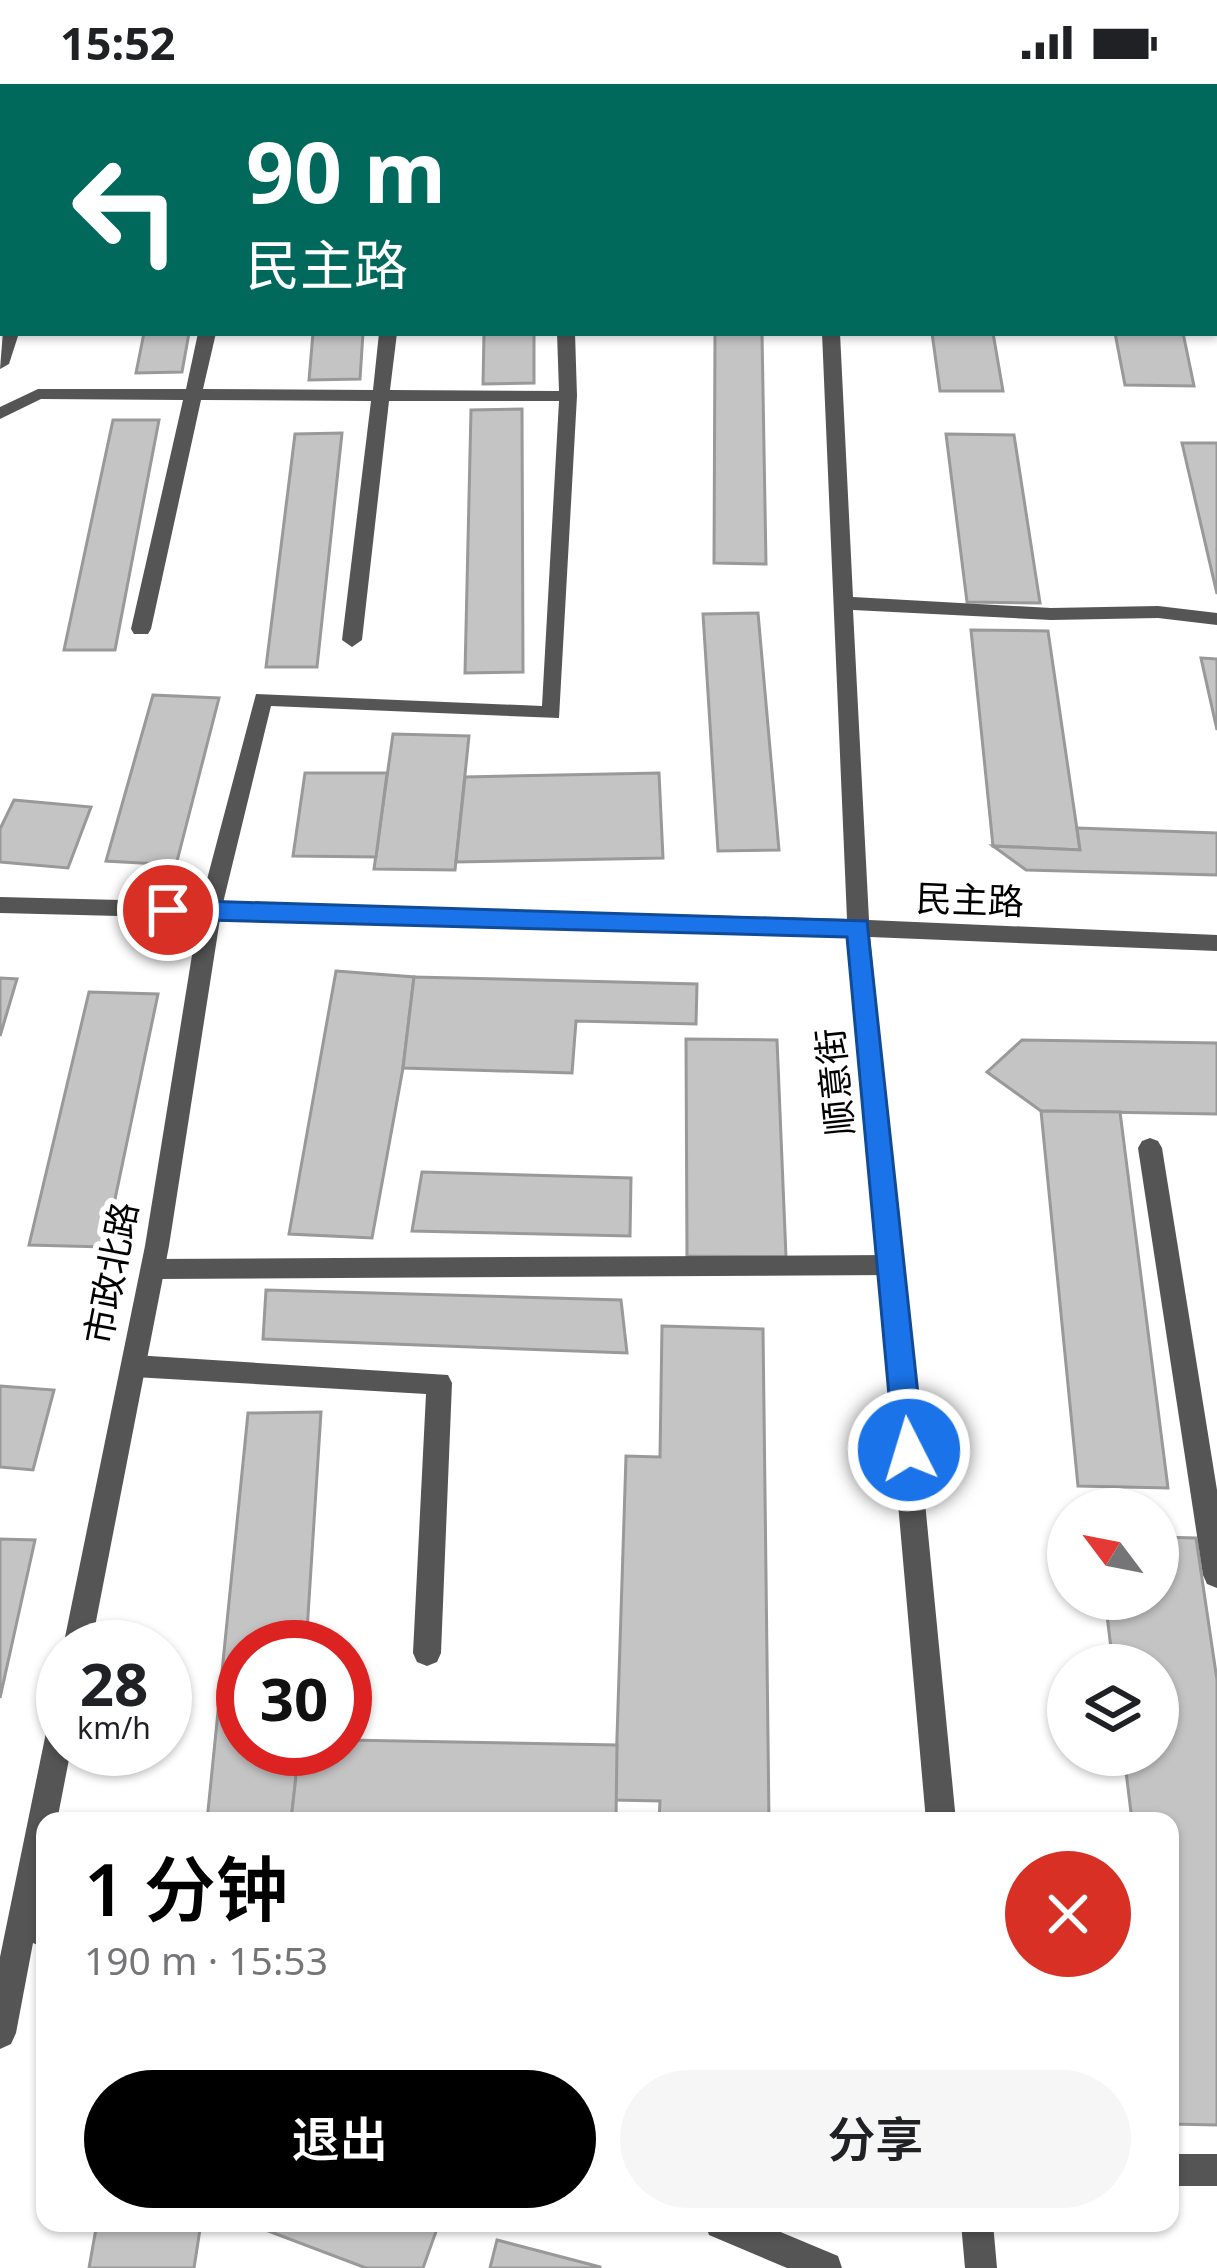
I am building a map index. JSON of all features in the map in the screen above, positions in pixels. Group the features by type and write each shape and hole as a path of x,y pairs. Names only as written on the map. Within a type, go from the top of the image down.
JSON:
{"street":[{"path":"141,629 207,336"},
{"path":"352,640 388,336"},
{"path":"0,414 38,394 568,396 566,336"},
{"name":"顺意街","path":"831,336 858,928 893,1265 940,1812"},
{"name":"市政北路","path":"82,1620 153,1269 210,910 263,699 552,713 568,396"},
{"path":"844,603 1051,614 1158,612 1217,619"},
{"name":"民主路","path":"0,905 858,928 1217,943"},
{"path":"1150,1148 1209,1484 1217,1575"},
{"path":"153,1269 893,1265"},
{"path":"134,1366 439,1383 428,1653"},
{"path":"50,1812 55,1776"},
{"path":"0,2033 33,1928"},
{"path":"1179,2170 1217,2170"},
{"path":"742,2232 826,2268"},
{"path":"978,2232 981,2268"}],"building":[{"path":"143,336 188,336 182,372 136,373"},
{"path":"313,336 363,336 360,379 309,380"},
{"path":"484,336 534,336 534,383 483,384"},
{"path":"715,336 762,336 766,564 714,563"},
{"path":"932,336 994,336 1003,391 940,391"},
{"path":"1116,336 1184,336 1194,386 1125,385"},
{"path":"522,409 523,672 465,673 471,410"},
{"path":"113,420 159,420 115,650 64,650"},
{"path":"342,433 317,667 266,667 295,434"},
{"path":"946,434 1014,435 1040,603 967,602"},
{"path":"1182,443 1217,443 1217,594"},
{"path":"758,613 779,850 718,851 703,614"},
{"path":"971,630 1048,631 1080,850 993,846"},
{"path":"1201,658 1217,659 1217,730"},
{"path":"153,695 219,698 176,865 106,861"},
{"path":"393,734 469,736 455,870 374,869"},
{"path":"305,773 387,773 376,857 293,856"},
{"path":"659,773 663,858 456,862 465,777"},
{"path":"14,800 91,807 68,868 0,862 0,829"},
{"path":"1077,828 1217,833 1217,875 1026,870 993,846 1080,850"},
{"path":"336,971 414,977 372,1238 289,1234"},
{"path":"414,977 697,984 696,1024 576,1021 572,1073 403,1068"},
{"path":"0,978 17,979 0,1036"},
{"path":"89,992 158,994 105,1247 29,1245"},
{"path":"686,1039 777,1040 786,1257 687,1256"},
{"path":"1022,1040 1217,1043 1217,1114 1041,1111 987,1072"},
{"path":"1041,1111 1120,1112 1168,1488 1078,1486"},
{"path":"422,1172 631,1178 630,1236 412,1231"},
{"path":"266,1290 621,1300 627,1353 263,1339"},
{"path":"662,1326 763,1329 769,1812 659,1812 660,1801 615,1800 626,1456 660,1457"},
{"path":"0,1386 54,1390 33,1470 0,1467"},
{"path":"321,1412 308,1620 227,1620 248,1413"},
{"path":"1179,1538 1196,1538 1217,1680 1217,2125 1179,2124 1179,1812 1131,1812 1127,1776 1179,1776 1179,1644 1110,1644 1108,1620 1179,1620"},
{"path":"0,1539 35,1540 0,1698"},
{"path":"216,1731 216,1776 296,1776 292,1812 208,1812"},
{"path":"372,1740 617,1745 616,1812 292,1812 296,1776 372,1776"},
{"path":"95,2232 200,2232 194,2268 89,2268"},
{"path":"271,2232 436,2232 423,2268 366,2268"},
{"path":"497,2240 600,2267 600,2268 490,2268"}],"route":[{"path":"168,910 858,928 909,1450"}]}
